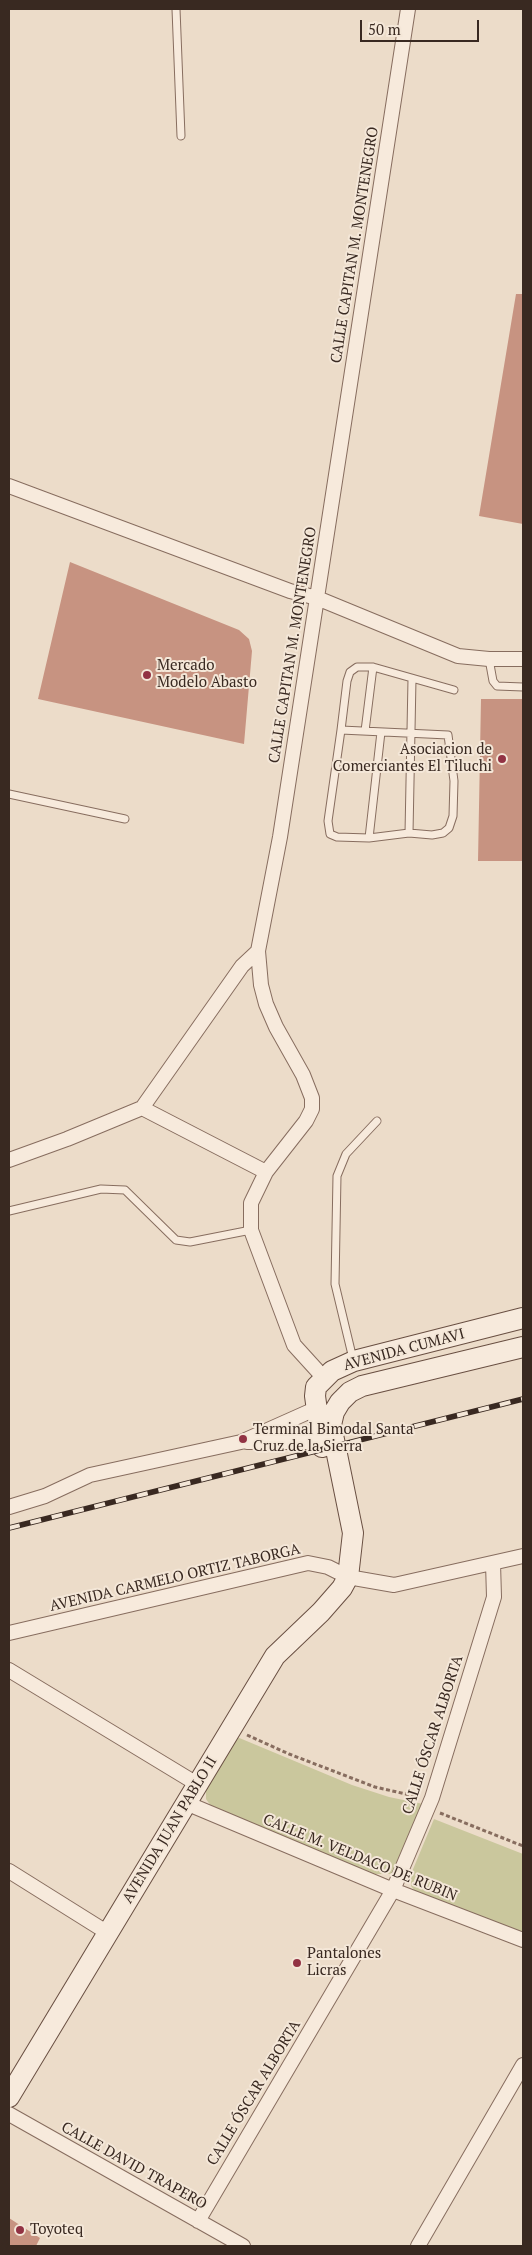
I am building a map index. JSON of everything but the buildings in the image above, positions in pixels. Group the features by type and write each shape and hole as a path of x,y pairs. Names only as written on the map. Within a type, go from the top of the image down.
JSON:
{"street":[{"name":"CALLE CAPITAN M. MONTENEGRO","path":"324,1378 294,1345 252,1230 251,1203 266,1172 306,1121 312,1109 312,1098 303,1075 276,1027 266,1004 261,985 258,951 280,837 408,9"},
{"path":"9,486 290,591 317,598 458,656 489,659 523,659"},
{"path":"9,1160 67,1139 142,1108 242,966 258,951"},
{"path":"142,1108 266,1172"},
{"name":"AVENIDA CUMAVI","path":"352,1557 342,1536 320,1442 315,1409 316,1387 341,1365 523,1318"},
{"path":"476,1330 484,1357"},
{"name":"AVENIDA CUMAVI","path":"348,1577 352,1557 353,1533 331,1425 334,1412 340,1402 350,1392 362,1386 523,1347"},
{"path":"9,1507 45,1496 90,1475 241,1442 315,1409"},
{"path":"241,1442 320,1442"},
{"name":"AVENIDA CARMELO ORTIZ TABORGA","path":"9,1633 308,1563 328,1567 348,1577 394,1585 523,1556"},
{"name":"CALLE ÓSCAR ALBORTA","path":"198,2221 393,1890 430,1803 494,1597 493,1564"},
{"name":"AVENIDA JUAN PABLO II","path":"11,2086 108,1933 276,1656 321,1612 342,1588 348,1577"},
{"path":"9,1670 197,1784"},
{"name":"CALLE M. VELDACO DE RUBIN","path":"186,1803 393,1890 523,1940"},
{"path":"9,1871 108,1933"},
{"path":"418,2246 523,2065"},
{"name":"CALLE DAVID TRAPERO","path":"9,2114 243,2246"}],"lane":[{"path":"176,9 181,136"},
{"path":"489,659 493,681 497,686 523,687"},
{"path":"340,730 448,735 454,781 453,816 449,828 443,833 432,835 409,833 369,838 337,837 330,834 328,821 340,730 350,672 357,666 373,667 454,690"},
{"path":"365,731 373,667"},
{"path":"409,833 412,679"},
{"path":"369,838 381,732"},
{"path":"9,794 125,819"},
{"path":"354,1361 335,1284 337,1176 346,1154 377,1121"},
{"path":"9,1211 100,1189 125,1190 176,1240 190,1242 252,1230"}],"path":[{"path":"232,1727 290,1754 375,1787 430,1803 523,1846"}],"shaded area":[{"path":"237,1737 352,1785 389,1797 423,1804 392,1874 375,1874 213,1809 206,1799 206,1790"},
{"path":"434,1819 523,1854 523,1935 415,1891 411,1886 411,1874"}],"railway":[{"path":"9,1528 523,1399"}],"place":[{"name":"Mercado Modelo Abasto","path":"147,675"},
{"name":"Asociacion de Comerciantes El Tiluchi","path":"502,759"},
{"name":"Terminal Bimodal Santa Cruz de la Sierra","path":"243,1439"},
{"name":"Pantalones Licras","path":"297,1963"},
{"name":"Toyoteq","path":"20,2230"}]}
